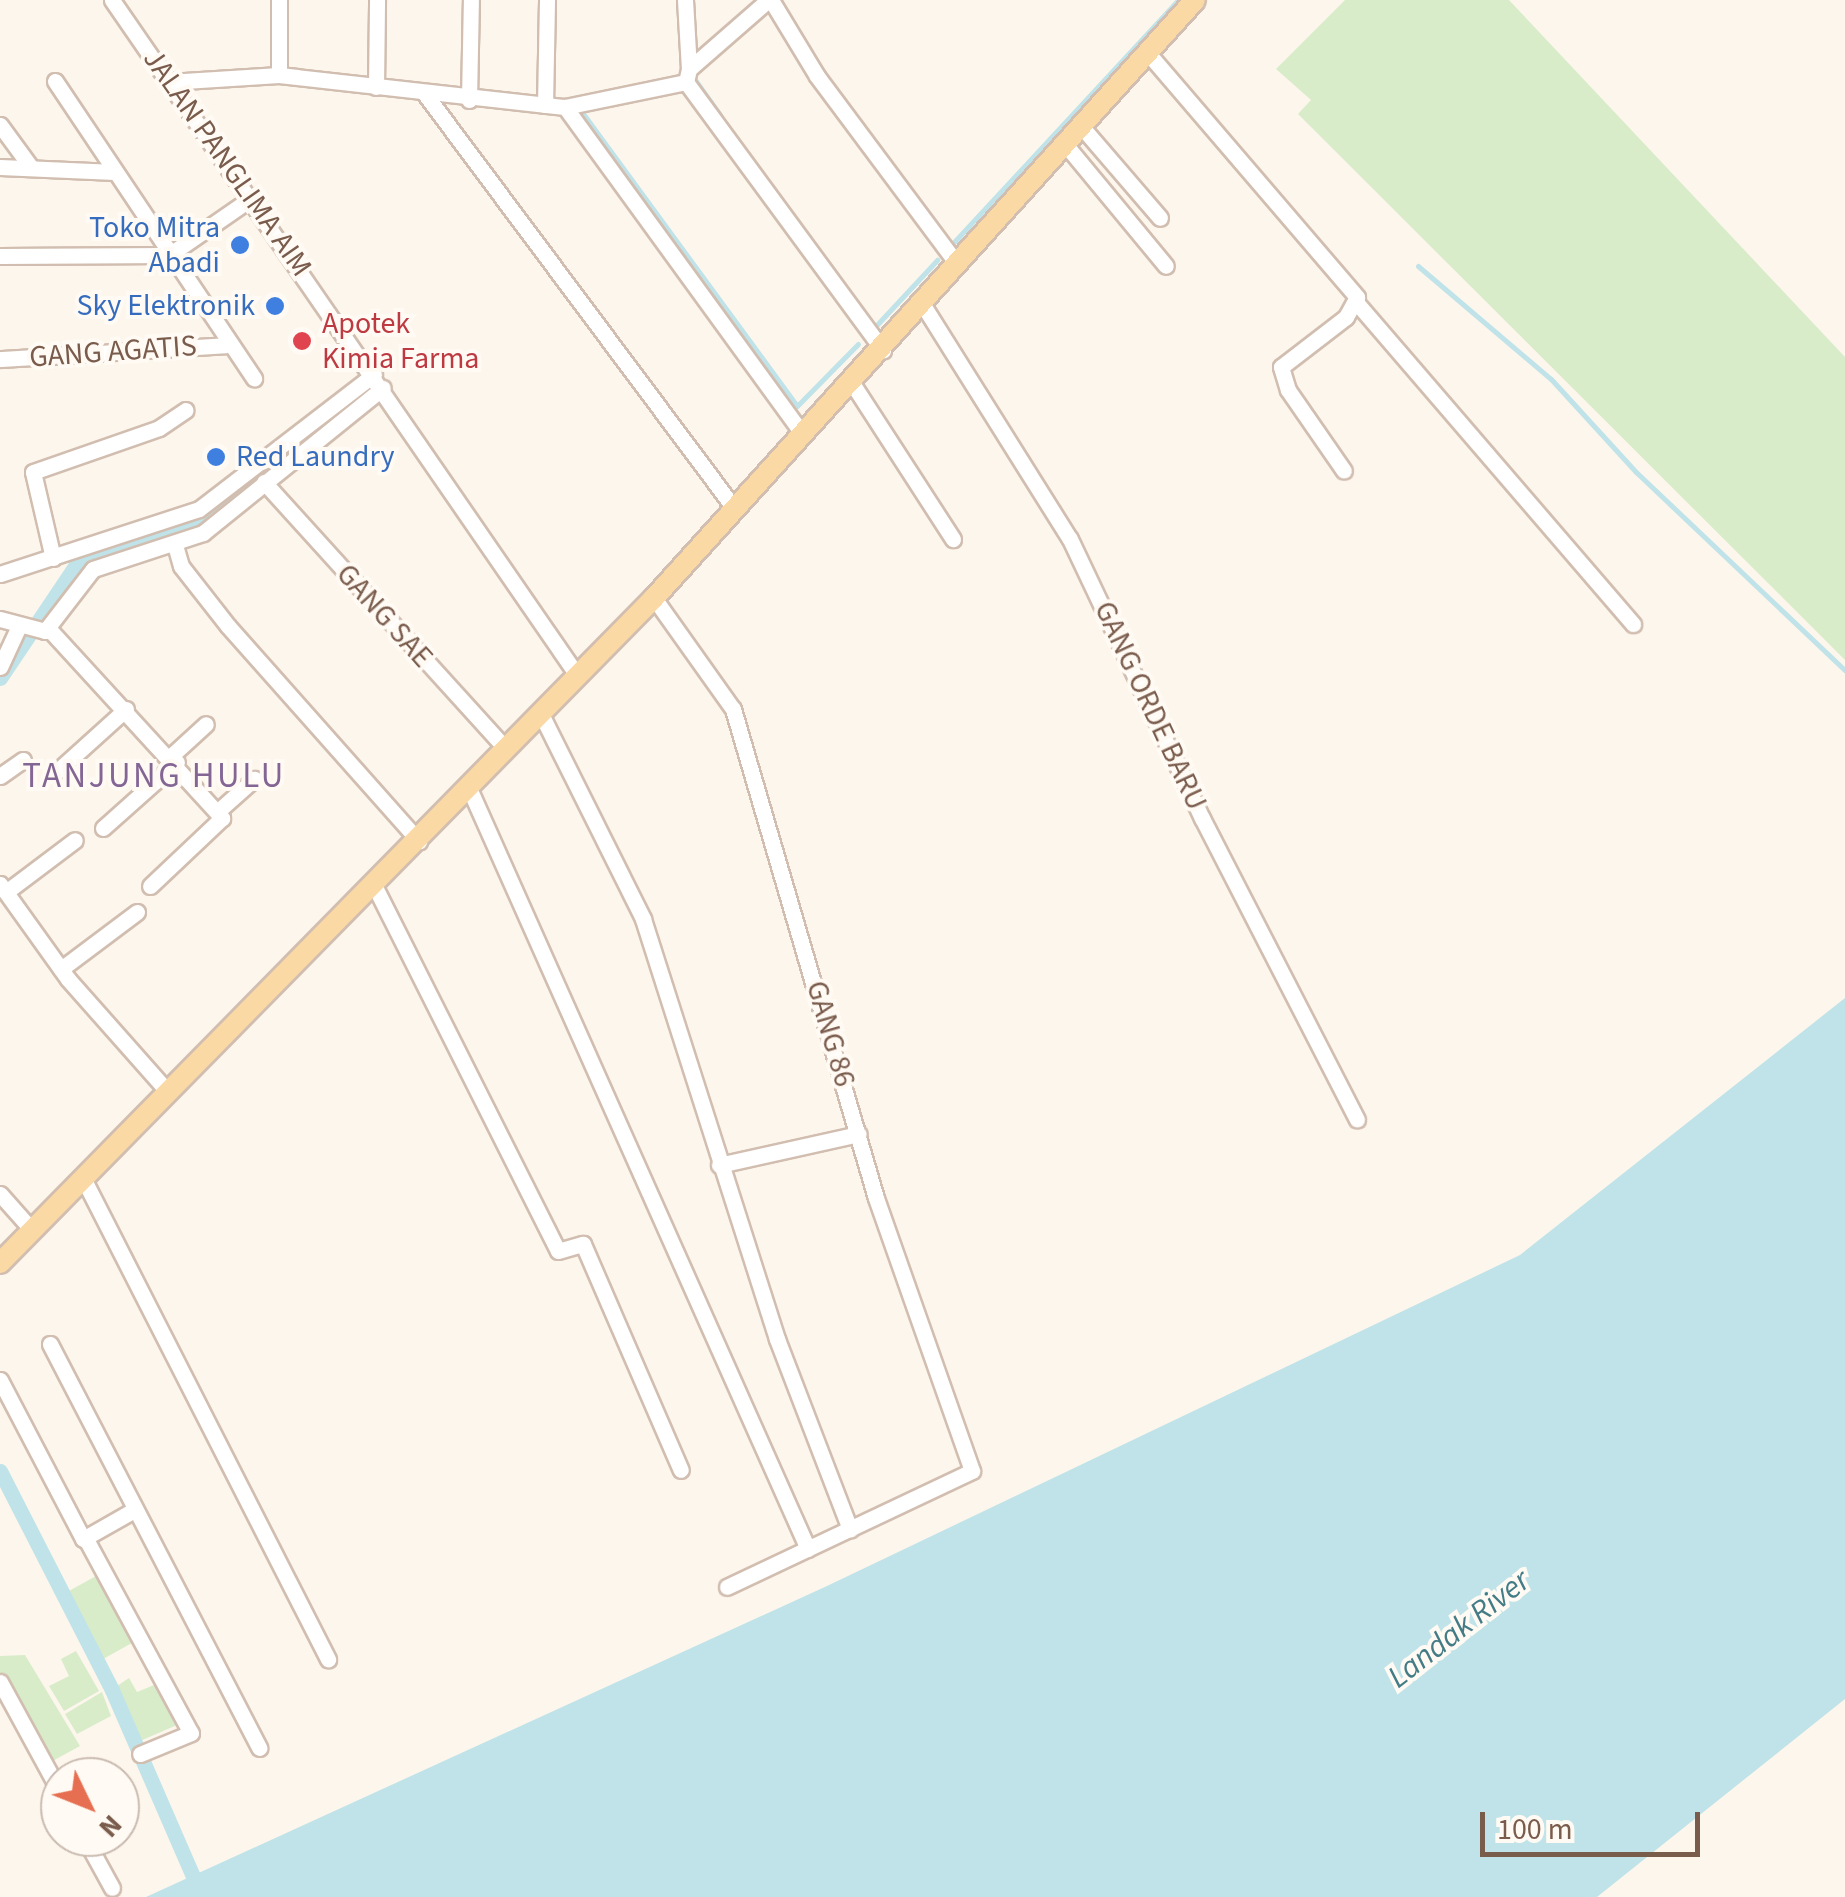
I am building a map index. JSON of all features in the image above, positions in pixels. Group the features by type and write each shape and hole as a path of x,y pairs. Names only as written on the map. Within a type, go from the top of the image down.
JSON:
{"main road":[{"path":"0,1263 376,887 576,674 659,604 734,508 924,305 1195,0"}],"street":[{"name":"JALAN PANGLIMA AIM","path":"112,0 378,381 576,674"},
{"path":"279,76 280,0"},
{"path":"376,86 377,0"},
{"path":"469,100 471,0"},
{"path":"545,105 546,0"},
{"path":"685,0 687,76 883,350"},
{"path":"168,82 279,76 469,100 565,107 687,76 769,0 829,92 958,264"},
{"path":"1147,52 1353,289 1356,302 1633,624"},
{"path":"55,82 226,345 254,378"},
{"path":"426,94 734,508"},
{"path":"565,107 803,434"},
{"path":"0,125 30,166"},
{"path":"1081,126 1160,218"},
{"path":"1065,144 1166,266"},
{"path":"0,168 30,166 115,172"},
{"path":"0,256 169,255 250,199"},
{"path":"1344,471 1288,390 1281,368 1323,338 1356,302"},
{"name":"GANG ORDE BARU","path":"924,305 1070,539 1202,818 1357,1119"},
{"name":"GANG AGATIS","path":"0,359 226,345"},
{"path":"0,667 32,628 92,569 203,533 378,381"},
{"path":"0,574 199,509 378,381"},
{"path":"852,383 952,539"},
{"path":"53,558 33,472 159,428 186,410"},
{"name":"GANG SAE","path":"264,482 506,748"},
{"path":"175,545 181,566 228,626 419,841"},
{"name":"GANG 86","path":"659,604 733,709 858,1134 972,1471 850,1529"},
{"path":"0,620 32,628 126,708 217,812 220,825 150,886"},
{"path":"54,774 126,708"},
{"path":"541,714 643,919 684,1032 719,1164 794,1390 850,1529 727,1588"},
{"path":"103,828 206,724"},
{"path":"0,776 23,760"},
{"path":"217,812 254,779"},
{"path":"469,788 808,1549"},
{"path":"76,840 3,888 61,969 169,1093"},
{"path":"376,887 558,1251 583,1244 682,1470"},
{"path":"61,969 138,912"},
{"path":"719,1164 858,1134"},
{"path":"84,1180 328,1659"},
{"path":"0,1194 32,1230"},
{"path":"50,1344 259,1748"},
{"path":"0,1380 191,1734 140,1754"},
{"path":"87,1541 134,1510"},
{"path":"0,1682 41,1757"},
{"path":"95,1857 112,1888"}],"green space":[{"path":"1345,0 1509,0 1845,357 1845,660 1298,114 1311,100 1276,69"},
{"path":"96,1576 133,1642 104,1658 67,1592"},
{"path":"76,1651 99,1691 64,1711 49,1686 69,1676 61,1659"},
{"path":"25,1655 80,1746 60,1757 46,1757 0,1675 0,1656"},
{"path":"129,1678 137,1692 154,1685 177,1725 140,1741 117,1686"},
{"path":"102,1692 111,1716 77,1734 65,1714"}],"water":[{"name":"Landak River","path":"1845,998 1845,1699 1597,1897 146,1897 827,1586 1520,1255"}],"waterway":[{"path":"954,242 1178,0"},
{"path":"693,77 720,115"},
{"path":"579,108 797,406 858,344"},
{"path":"872,330 937,260"},
{"path":"1418,266 1551,379 1636,472 1845,670"},
{"path":"0,678 78,562 201,518 266,466"},
{"path":"0,1471 112,1690 193,1876"}],"place":[{"name":"Toko Mitra Abadi","path":"240,245"},
{"name":"Sky Elektronik","path":"275,306"},
{"name":"Apotek Kimia Farma","path":"302,341"},
{"name":"Red Laundry","path":"216,457"}],"district":[{"name":"TANJUNG HULU","path":"154,776"}]}
